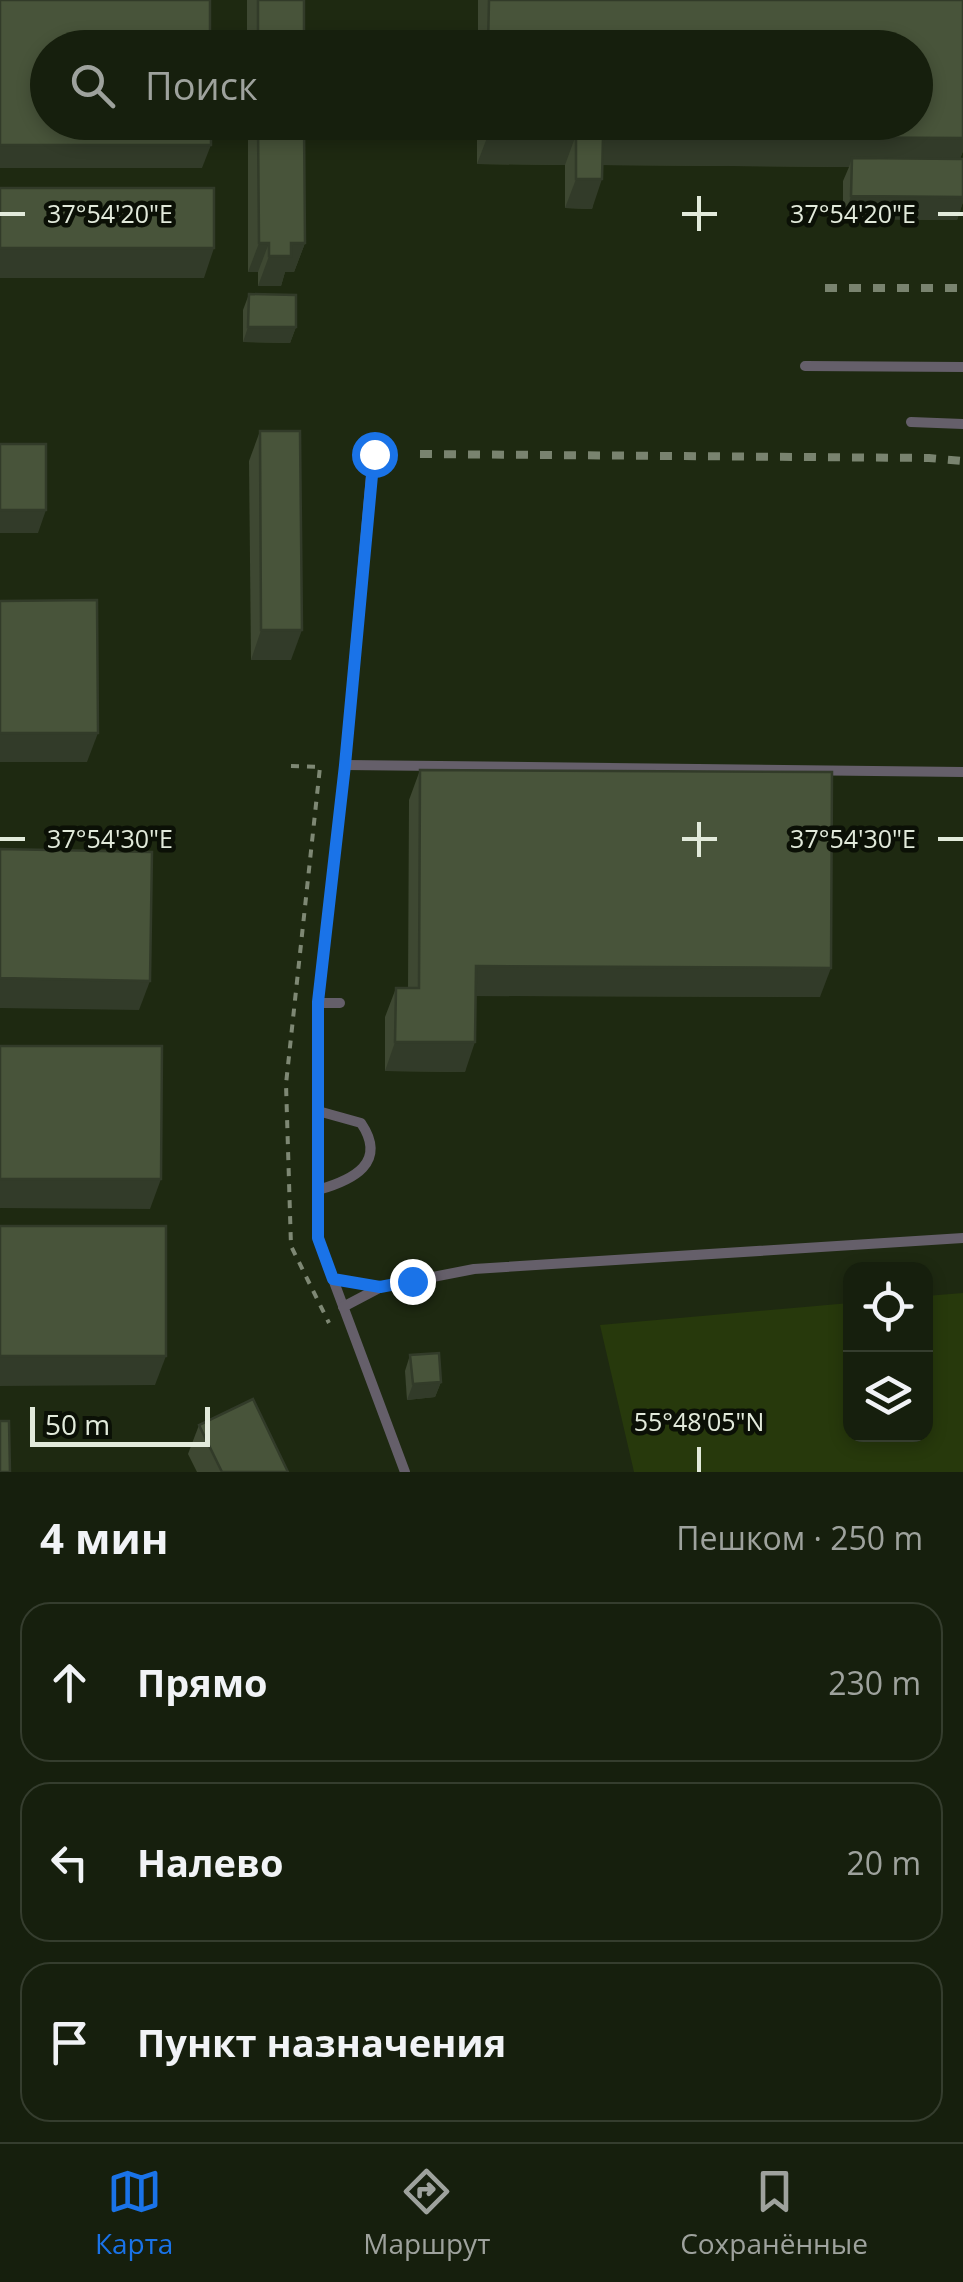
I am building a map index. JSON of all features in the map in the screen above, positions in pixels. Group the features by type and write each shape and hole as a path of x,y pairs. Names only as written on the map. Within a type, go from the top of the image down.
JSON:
{"lane":[{"path":"805,366 963,367"},
{"path":"912,422 963,424"},
{"path":"374,454 318,1002 318,1238 405,1472"},
{"path":"345,765 963,772"},
{"path":"318,1002 340,1002"},
{"path":"318,1111 361,1123 370,1136 370,1156 359,1174 318,1190"},
{"path":"344,1306 380,1287 474,1270 963,1238"},
{"path":"333,1279 380,1287"}],"green space":[{"path":"963,1293 963,1472 634,1472 600,1325 843,1304 843,1442 933,1442 933,1295"}],"building":[{"path":"0,0 210,0 210,30 30,30 30,140 211,140 211,145 0,145"},
{"path":"258,0 304,0 304,30 258,30"},
{"path":"489,0 963,0 963,138 933,138 933,30 488,30"},
{"path":"258,140 304,140 305,243 291,243 291,256 269,256 269,243 259,243"},
{"path":"576,140 603,140 602,179 576,179"},
{"path":"852,158 963,159 963,197 851,196"},
{"path":"0,188 214,188 214,248 0,248"},
{"path":"249,294 296,295 296,327 248,327"},
{"path":"260,431 300,431 302,630 261,630"},
{"path":"0,444 46,444 46,510 0,510"},
{"path":"97,600 98,733 0,733 0,601"},
{"path":"420,770 832,772 831,968 476,966 475,1042 395,1042 396,988 419,988"},
{"path":"0,849 152,852 150,981 0,978"},
{"path":"0,1046 162,1046 161,1179 0,1179"},
{"path":"0,1226 166,1226 166,1356 0,1356"},
{"path":"439,1353 441,1382 413,1384 410,1355"},
{"path":"253,1399 288,1472 222,1472 199,1425"},
{"path":"0,1421 9,1421 10,1472 0,1472"}],"railway":[{"path":"825,288 963,288"},
{"path":"420,454 963,461"}],"route":[{"path":"374,454 318,1002 318,1238 333,1279 380,1287 412,1281"}]}
